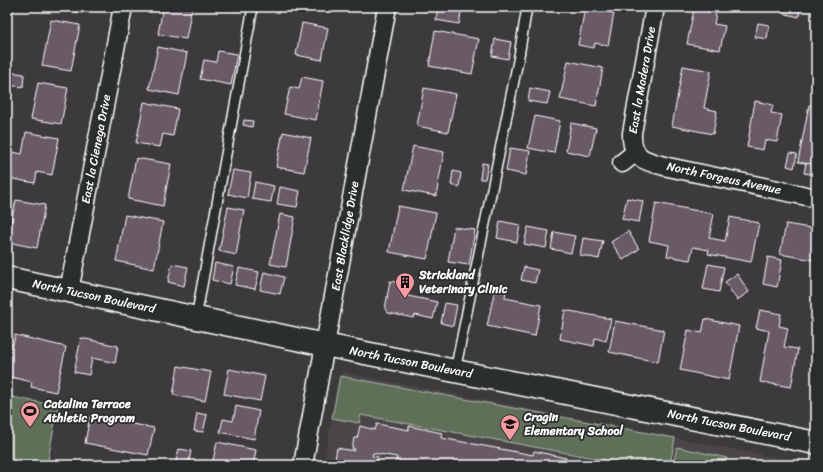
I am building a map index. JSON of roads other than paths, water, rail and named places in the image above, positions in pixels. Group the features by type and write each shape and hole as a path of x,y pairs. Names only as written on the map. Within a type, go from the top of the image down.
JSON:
{"main road":[{"name":"North Tucson Boulevard","path":"7,278 324,345 816,443"}],"street":[{"name":"East la Cienega Drive","path":"69,291 123,7"},
{"name":"East Blacklidge Drive","path":"303,465 387,7"},
{"name":"East la Madera Drive","path":"629,157 655,7"},
{"name":"North Forgeus Avenue","path":"629,157 816,198"}],"lane":[{"path":"7,12 8,7"},
{"path":"196,318 253,7"},
{"path":"455,371 519,56 527,7"}],"place":[{"name":"Strickland Veterinary Clinic","path":"405,299"},
{"name":"Catalina Terrace Athletic Program","path":"30,428"},
{"name":"Cragin Elementary School","path":"510,441"}]}
